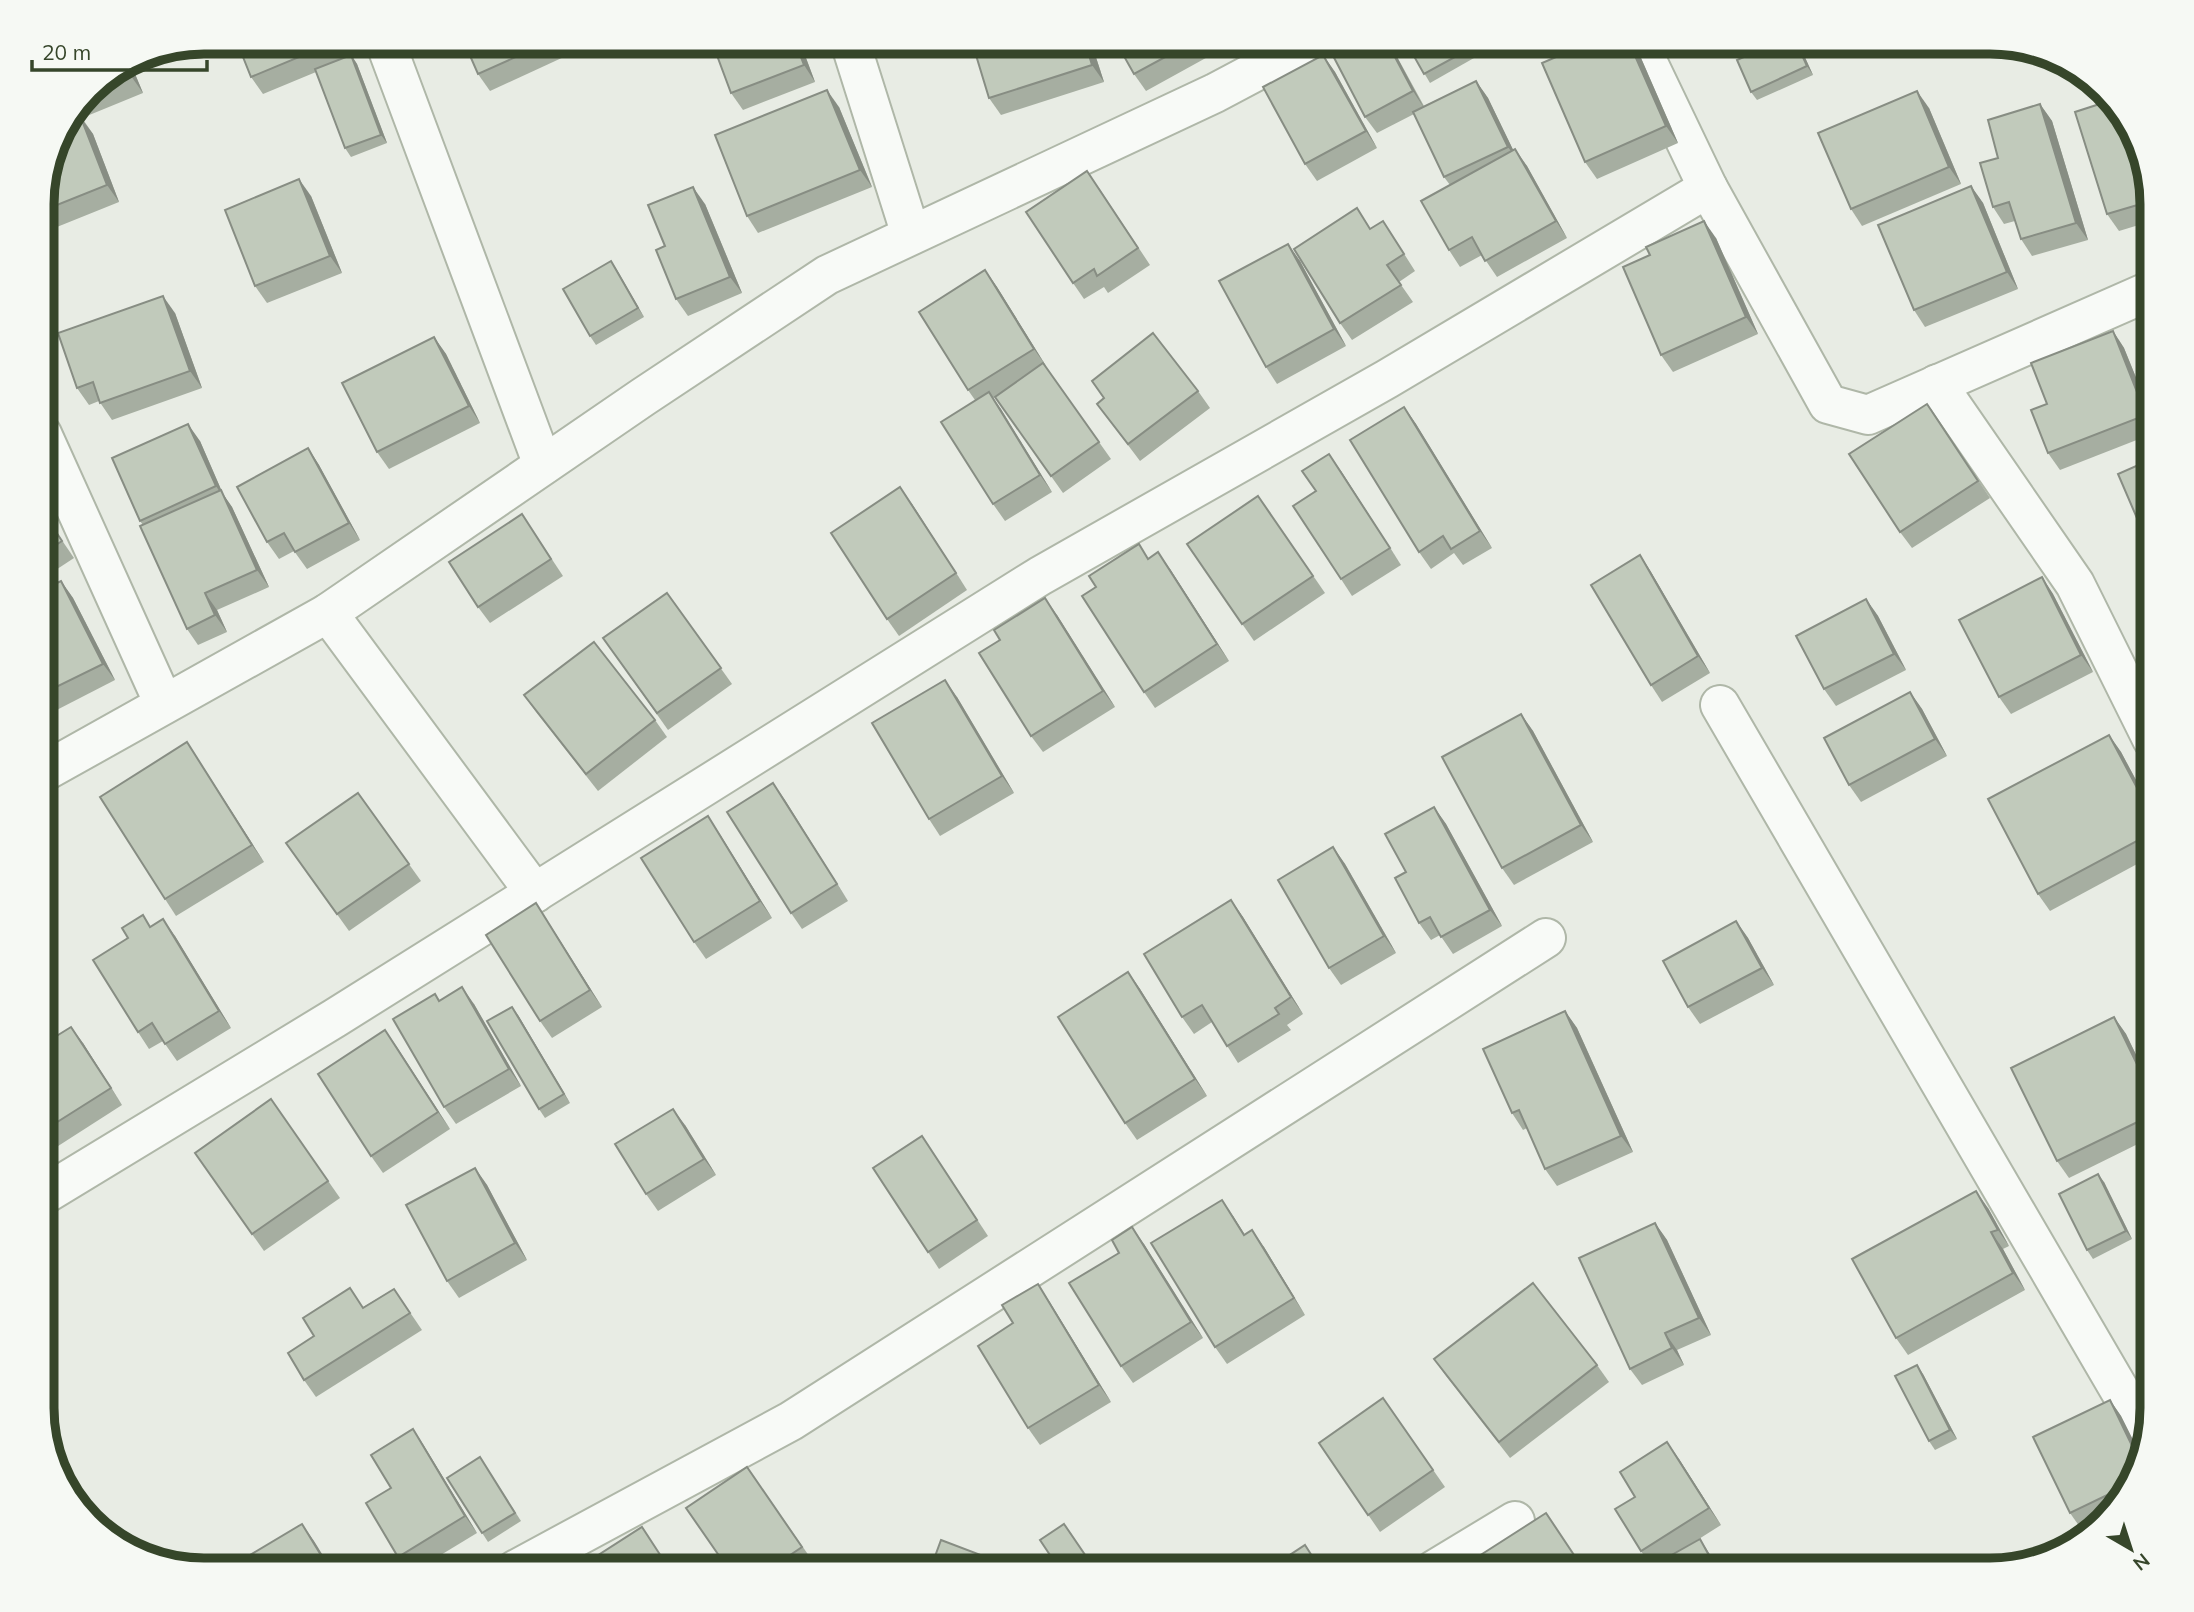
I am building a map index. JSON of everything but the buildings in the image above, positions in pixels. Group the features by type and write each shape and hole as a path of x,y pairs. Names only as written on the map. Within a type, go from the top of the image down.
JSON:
{"street":[{"path":"55,766 328,613 827,275 1215,93 1288,54"},
{"path":"1644,54 1708,188 1828,404 1868,415 2140,295"},
{"path":"390,55 543,465"},
{"path":"854,55 911,235"},
{"path":"55,1188 534,893 1040,576 1387,379 1708,188"},
{"path":"1937,384 2075,583 2140,715"},
{"path":"55,463 164,704"},
{"path":"328,613 534,893"},
{"path":"1720,705 2138,1422"},
{"path":"537,1558 791,1421 1546,938"},
{"path":"1454,1558 1515,1521"}]}
